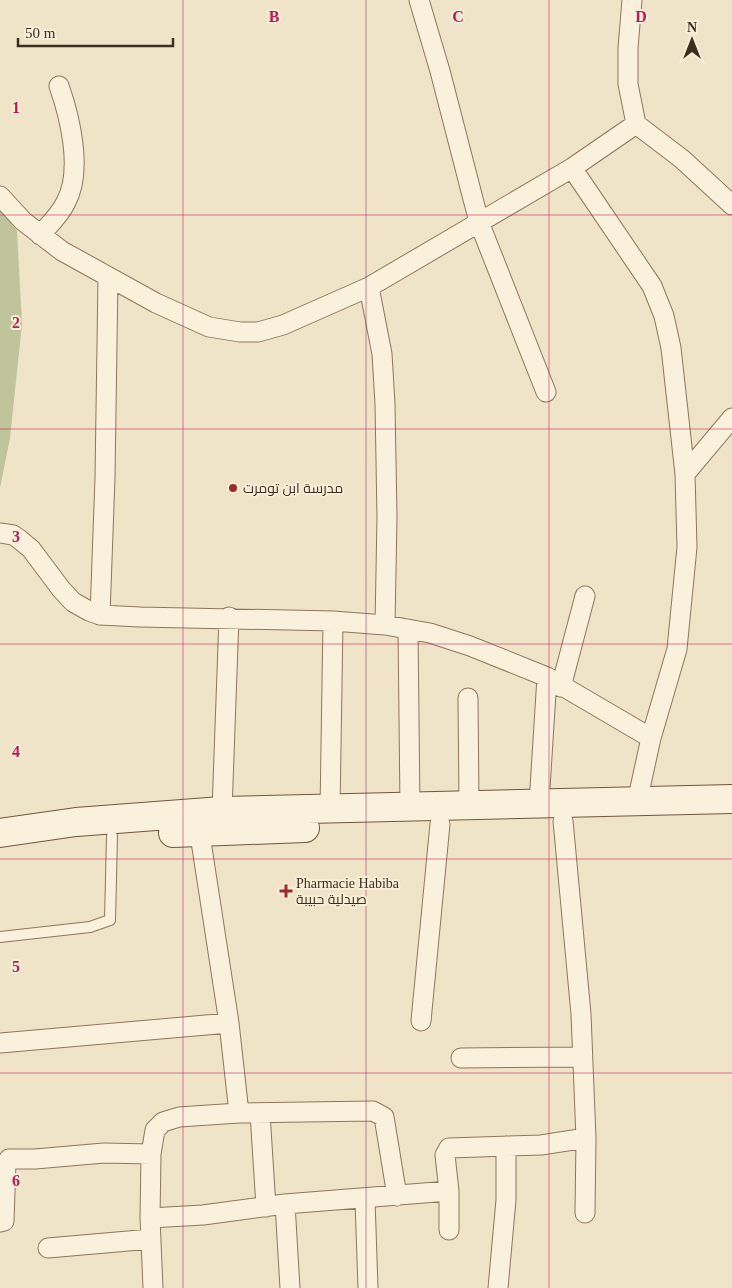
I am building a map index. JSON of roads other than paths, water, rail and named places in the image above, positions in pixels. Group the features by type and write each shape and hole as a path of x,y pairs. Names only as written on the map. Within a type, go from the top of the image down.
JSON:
{"main road":[{"path":"0,849 68,839 112,836 206,819 330,810 410,806 732,799"},
{"path":"0,833 76,822 206,819 440,824 732,815"}],"street":[{"path":"419,0 440,71 479,222 546,392"},
{"path":"632,0 628,48 628,84 636,124 682,159 732,205"},
{"path":"40,235 62,211 71,189 73,155 70,124 59,86"},
{"path":"0,196 40,235 108,277 156,303 209,327 240,332 258,332 283,325 369,287 572,168 636,124"},
{"path":"572,168 652,286 664,316 671,348 685,474 687,547 677,649 650,738 637,802"},
{"path":"100,614 108,277"},
{"path":"369,287 382,354 385,404 387,517 385,625"},
{"path":"685,474 732,418"},
{"path":"0,533 13,535 31,549 60,589 73,602 100,614 332,621 385,625 430,633 470,646 554,682 650,738"},
{"path":"539,804 554,682 585,596"},
{"path":"229,617 206,819 239,1113"},
{"path":"330,810 332,621"},
{"path":"408,629 410,806"},
{"path":"468,698 469,806"},
{"path":"563,821 581,1014 586,1138 585,1213"},
{"path":"421,1021 440,824"},
{"path":"0,1043 229,1023"},
{"path":"461,1058 582,1057"},
{"path":"153,1288 150,1154 155,1130 163,1122 179,1117 239,1113 373,1111 384,1117 396,1196"},
{"path":"260,1113 266,1207"},
{"path":"448,1230 448,1192 445,1155 448,1148 541,1145 586,1138"},
{"path":"498,1288 506,1200 506,1146"},
{"path":"0,1222 4,1221 6,1162 9,1159 36,1159 104,1152 150,1154"},
{"path":"150,1218 203,1215 285,1204 448,1192"},
{"path":"365,1199 368,1288"},
{"path":"285,1204 290,1288"},
{"path":"48,1248 151,1239"}],"lane":[{"path":"0,937 90,928 110,920 112,836"}],"place":[{"name":"مدرسة ابن تومرت","path":"233,488"},
{"name":"Pharmacie Habiba صيدلية حبيبة","path":"286,891"}]}
